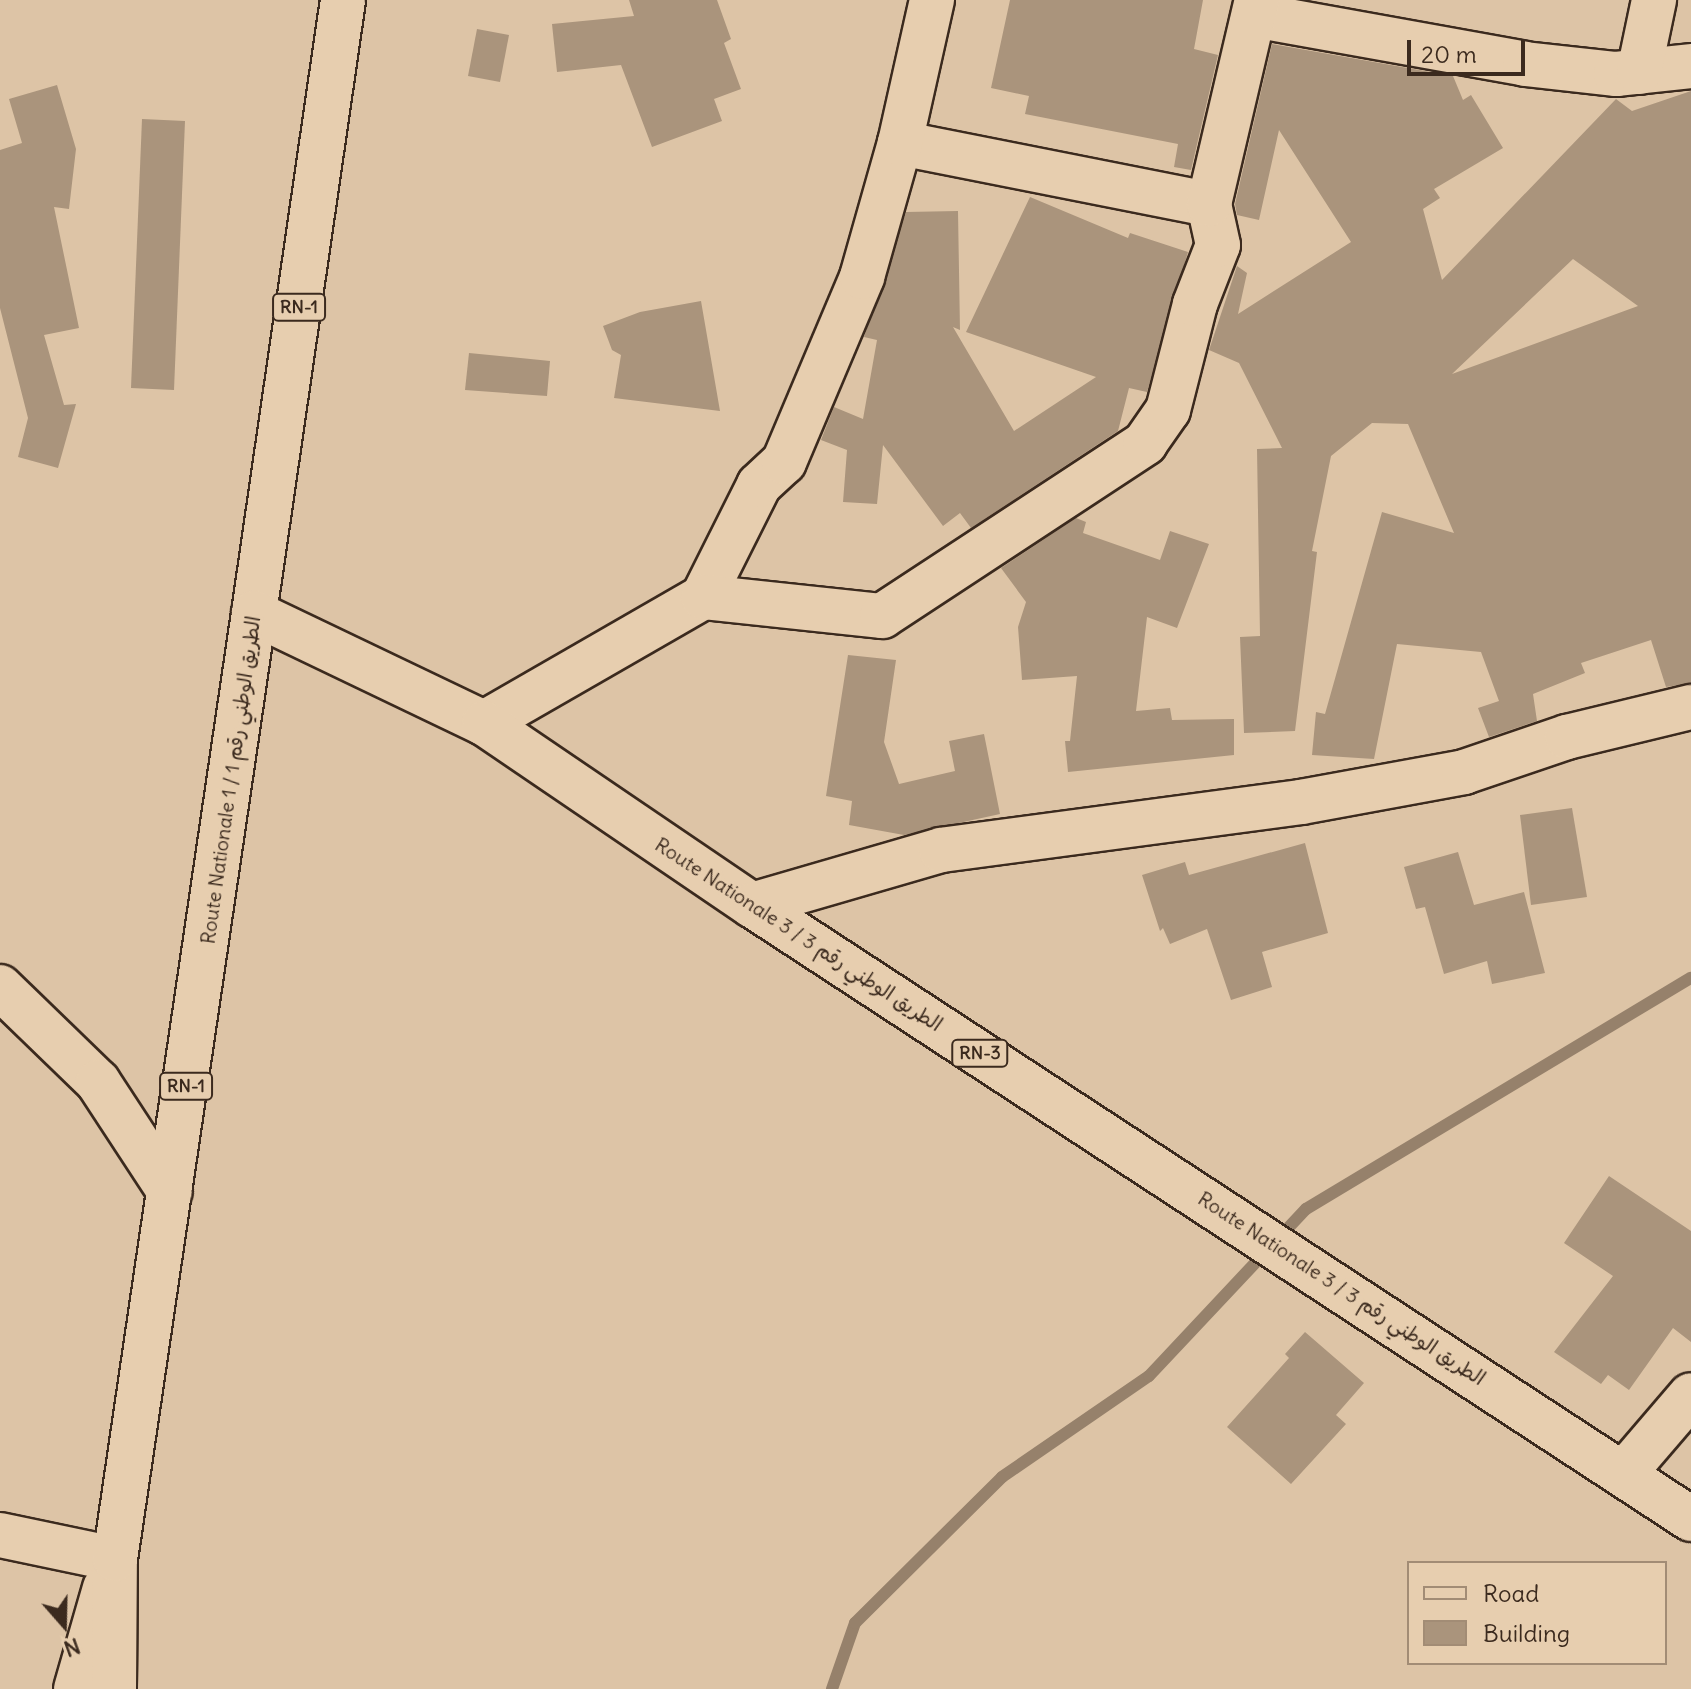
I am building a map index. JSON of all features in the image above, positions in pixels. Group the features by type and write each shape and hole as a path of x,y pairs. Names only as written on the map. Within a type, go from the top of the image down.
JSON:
{"main road":[{"name":"Route Nationale 1 / الطريق الوطني رقم 1","path":"114,1689 115,1559 343,0"},
{"path":"484,723 703,597 759,485 784,462 862,277 900,143 932,0"},
{"path":"1639,72 1654,0"},
{"path":"703,597 882,616 1145,443 1168,410 1195,304 1218,245 1209,204 1256,8 1525,64 1639,72 1691,66"},
{"path":"900,143 1209,204"},
{"name":"Route Nationale 3 / الطريق الوطني رقم 3","path":"254,613 484,723 752,905 1625,1472 1691,1519"},
{"path":"752,905 941,850 1301,802 1464,772 1567,737 1691,707"},
{"path":"0,987 98,1082 170,1192"},
{"path":"1625,1472 1691,1395"},
{"path":"0,1535 115,1559"},
{"name":"Route Nationale 1 / الطريق الوطني رقم 1","path":"76,1689 115,1559"}],"building":[{"path":"629,0 717,0 731,39 724,43 741,89 714,99 722,121 652,147 621,65 557,72 552,24 634,16"},
{"path":"1010,0 1203,0 1194,49 1218,55 1191,170 1174,167 1178,144 1025,114 1029,96 991,88"},
{"path":"477,29 509,35 500,82 468,76"},
{"path":"1272,44 1453,76 1463,100 1471,95 1503,148 1434,189 1440,198 1423,209 1442,280 1616,99 1632,111 1691,91 1691,683 1666,687 1651,640 1581,663 1585,673 1533,694 1537,721 1489,737 1478,708 1499,701 1481,652 1397,644 1374,759 1312,755 1316,712 1325,714 1382,512 1454,533 1408,424 1372,423 1331,456 1312,551 1317,552 1295,731 1244,733 1240,637 1260,636 1257,449 1282,448 1239,363 1209,350 1237,266 1247,273 1238,314 1351,242 1279,130 1259,220 1237,215 1235,204","holes":["1573,259 1638,306 1452,374"]},
{"path":"57,85 76,149 69,209 54,207 79,328 44,335 64,405 76,404 58,468 18,457 28,418 0,308 0,150 22,143 9,99"},
{"path":"142,119 185,121 174,390 131,388"},
{"path":"1030,197 1128,238 1130,233 1188,252 1147,392 1129,388 1118,431 971,528 960,513 943,526 883,445 877,504 843,502 847,450 821,440 834,407 863,419 877,340 864,337 906,212 958,211 960,330 953,327 1014,431 1096,377 966,332"},
{"path":"701,301 720,411 614,398 621,355 612,350 603,326 640,312"},
{"path":"469,353 550,361 547,396 465,390"},
{"path":"1076,518 1086,522 1083,533 1160,560 1170,531 1209,544 1177,628 1147,617 1136,711 1170,708 1172,720 1234,719 1234,755 1068,772 1065,741 1070,741 1077,676 1022,680 1018,627 1026,602 1001,568"},
{"path":"848,655 896,660 884,742 899,784 955,771 949,741 984,734 1000,814 904,835 849,825 852,801 826,796"},
{"path":"1572,808 1587,897 1531,905 1520,815"},
{"path":"1305,843 1328,933 1262,952 1272,987 1231,1000 1207,929 1170,944 1163,928 1160,931 1142,875 1185,862 1189,875"},
{"path":"1458,852 1474,905 1524,892 1545,973 1492,984 1487,961 1444,974 1425,907 1416,909 1404,867"},
{"path":"1609,1176 1691,1231 1691,1342 1673,1328 1629,1390 1608,1375 1601,1384 1554,1352 1613,1276 1564,1243"},
{"path":"1305,1332 1364,1383 1336,1415 1346,1424 1291,1484 1227,1427 1289,1358 1285,1354"}],"waterway":[{"path":"832,1689 855,1623 1002,1477 1149,1376 1306,1209 1691,978"}]}
